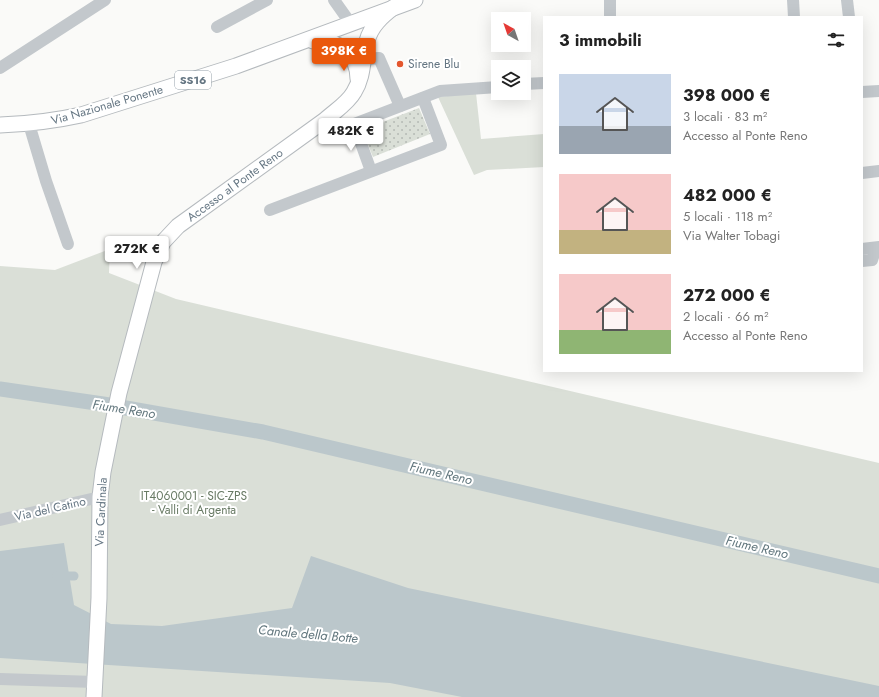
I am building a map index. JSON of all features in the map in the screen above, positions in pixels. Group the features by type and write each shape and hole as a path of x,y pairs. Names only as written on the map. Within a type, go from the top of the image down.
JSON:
{"main road":[{"name":"Via Nazionale Ponente","path":"0,125 56,121 81,115 236,66 415,0"},
{"name":"Accesso al Ponte Reno","path":"136,330 158,250 170,234 325,120 354,93 358,84 366,52 377,22 394,7"},
{"path":"351,24 361,34 366,52"},
{"path":"350,54 347,40 351,24"},
{"path":"304,42 317,41 334,43 346,50 358,68 358,84"},
{"name":"Via Cardinala","path":"94,687 99,598 100,497 103,472 115,409 136,330"}],"street":[{"path":"0,68 105,0"},
{"path":"217,27 267,0"},
{"path":"334,0 351,24"},
{"path":"793,0 794,16"},
{"path":"847,0 849,16"},
{"path":"366,52 379,58 400,106"},
{"path":"531,84 543,83"},
{"path":"371,171 354,124 440,91 491,87"},
{"path":"863,92 879,91"},
{"path":"270,210 441,145 423,98"},
{"path":"29,124 46,181 68,244"},
{"path":"863,172 879,171"},
{"path":"863,249 877,247 872,260 863,261"},
{"name":"Via del Catino","path":"0,520 100,497"},
{"path":"0,679 94,687"}],"green space":[{"path":"476,93 481,139 543,134 543,167 487,170 474,175 438,97"},
{"path":"419,108 430,134 373,157 362,130"},
{"name":"IT4060001 - SIC-ZPS - Valli di Argenta","path":"110,249 109,273 176,299 879,463 879,697 0,697 0,266 55,270"}],"water":[{"name":"Canale della Botte","path":"64,543 74,605 111,624 162,626 292,608 311,556 408,588 879,686 879,697 462,697 390,683 0,658 0,551"}],"waterway":[{"name":"Fiume Reno","path":"0,389 103,404 263,432 879,576"},
{"path":"57,576 74,576"}],"place":[{"name":"Sirene Blu","path":"400,64"}]}
